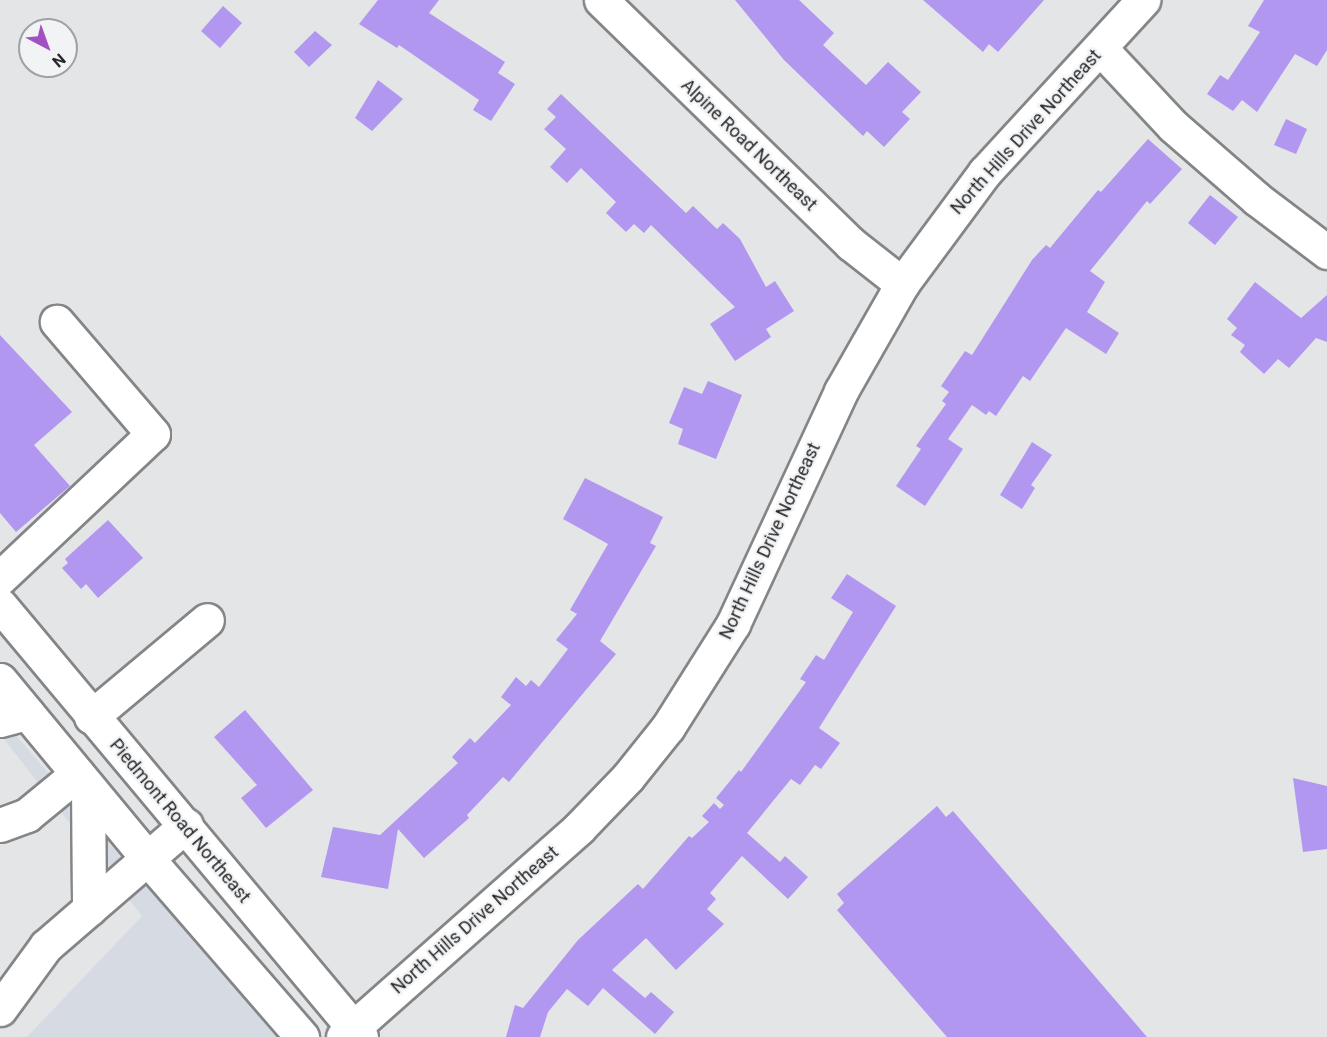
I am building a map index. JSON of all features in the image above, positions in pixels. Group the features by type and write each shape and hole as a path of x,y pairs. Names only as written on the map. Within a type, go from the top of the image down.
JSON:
{"street":[{"name":"Alpine Road Northeast","path":"601,0 850,244 902,284"},
{"name":"North Hills Drive Northeast","path":"352,1034 579,828 668,727 733,624 841,390 902,284 985,172 1101,49 1143,0"},
{"path":"1101,49 1173,126 1257,199 1327,252"},
{"path":"0,578 153,434 57,322"},
{"name":"Piedmont Road Northeast","path":"0,605 91,717 186,825 352,1034"},
{"path":"91,717 207,620"},
{"path":"0,680 14,717 83,781 302,1037"},
{"path":"0,825 27,815 83,781"},
{"path":"83,781 89,909"},
{"path":"0,1009 46,946 186,825"}],"shaded area":[{"path":"0,717 276,1037 27,1037 142,916 0,734"}],"building":[{"path":"378,0 439,0 429,13 505,62 498,73 515,84 491,121 473,110 479,100 399,45 397,48 359,24"},
{"path":"735,0 799,0 834,33 823,45 866,85 888,62 921,92 902,112 910,119 884,147 867,131 863,136 784,60"},
{"path":"923,0 1044,0 998,52 989,44 983,52"},
{"path":"1264,0 1327,0 1327,50 1317,66 1295,54 1257,112 1242,100 1233,111 1207,94 1220,75 1228,80 1260,32 1248,26"},
{"path":"223,6 242,23 220,48 201,31"},
{"path":"315,31 332,45 309,67 294,52"},
{"path":"378,80 403,99 372,131 355,118"},
{"path":"561,94 686,213 693,206 717,229 723,223 740,239 766,287 775,281 794,311 766,329 771,337 735,361 710,324 735,307 651,225 644,233 634,224 626,232 606,213 616,202 581,168 567,183 550,167 566,149 544,129 556,117 547,109"},
{"path":"1286,119 1307,129 1296,154 1274,145"},
{"path":"1148,139 1182,169 1150,204 1147,201 1090,271 1105,282 1087,312 1119,333 1106,354 1066,328 1030,381 1023,376 996,416 989,411 986,415 972,405 948,439 963,449 925,506 896,486 921,449 916,446 946,404 942,401 949,392 941,386 965,351 972,355 1032,260 1046,245 1050,248 1098,190 1101,192"},
{"path":"1210,195 1238,217 1215,245 1188,223"},
{"path":"1255,282 1301,318 1327,295 1327,342 1316,338 1289,368 1278,359 1264,374 1240,352 1245,345 1231,335 1237,328 1227,319"},
{"path":"0,335 72,412 34,445 70,486 16,532 0,513"},
{"path":"708,381 742,395 716,459 678,444 683,429 669,423 684,387 702,394"},
{"path":"1032,442 1052,455 1031,485 1035,488 1022,509 1000,495"},
{"path":"585,478 663,517 650,543 656,546 600,641 616,654 509,782 503,777 467,815 469,818 424,858 398,829 388,889 321,877 333,827 380,835 458,763 452,757 470,738 475,743 511,705 501,697 516,677 526,686 531,680 539,687 568,649 556,640 577,614 570,610 608,544 563,519"},
{"path":"108,520 143,558 98,598 86,584 81,589 62,568 68,563 65,559"},
{"path":"847,574 896,606 819,728 840,743 821,769 815,765 800,785 791,779 747,833 780,862 785,856 808,877 788,899 742,856 710,893 716,899 707,909 724,924 676,970 646,938 612,970 645,998 651,992 674,1012 655,1034 603,988 588,1006 567,989 548,1012 540,1037 506,1037 515,1005 523,1008 578,940 638,884 643,889 689,836 692,838 709,822 702,816 714,803 720,809 724,805 716,798 739,770 741,772 806,682 800,679 816,655 824,660 853,612 831,598"},
{"path":"245,710 313,790 266,828 241,798 257,785 214,737"},
{"path":"1293,778 1327,786 1327,849 1303,852"},
{"path":"937,806 946,817 953,811 1147,1037 947,1037 837,910 844,903 837,894"}]}
